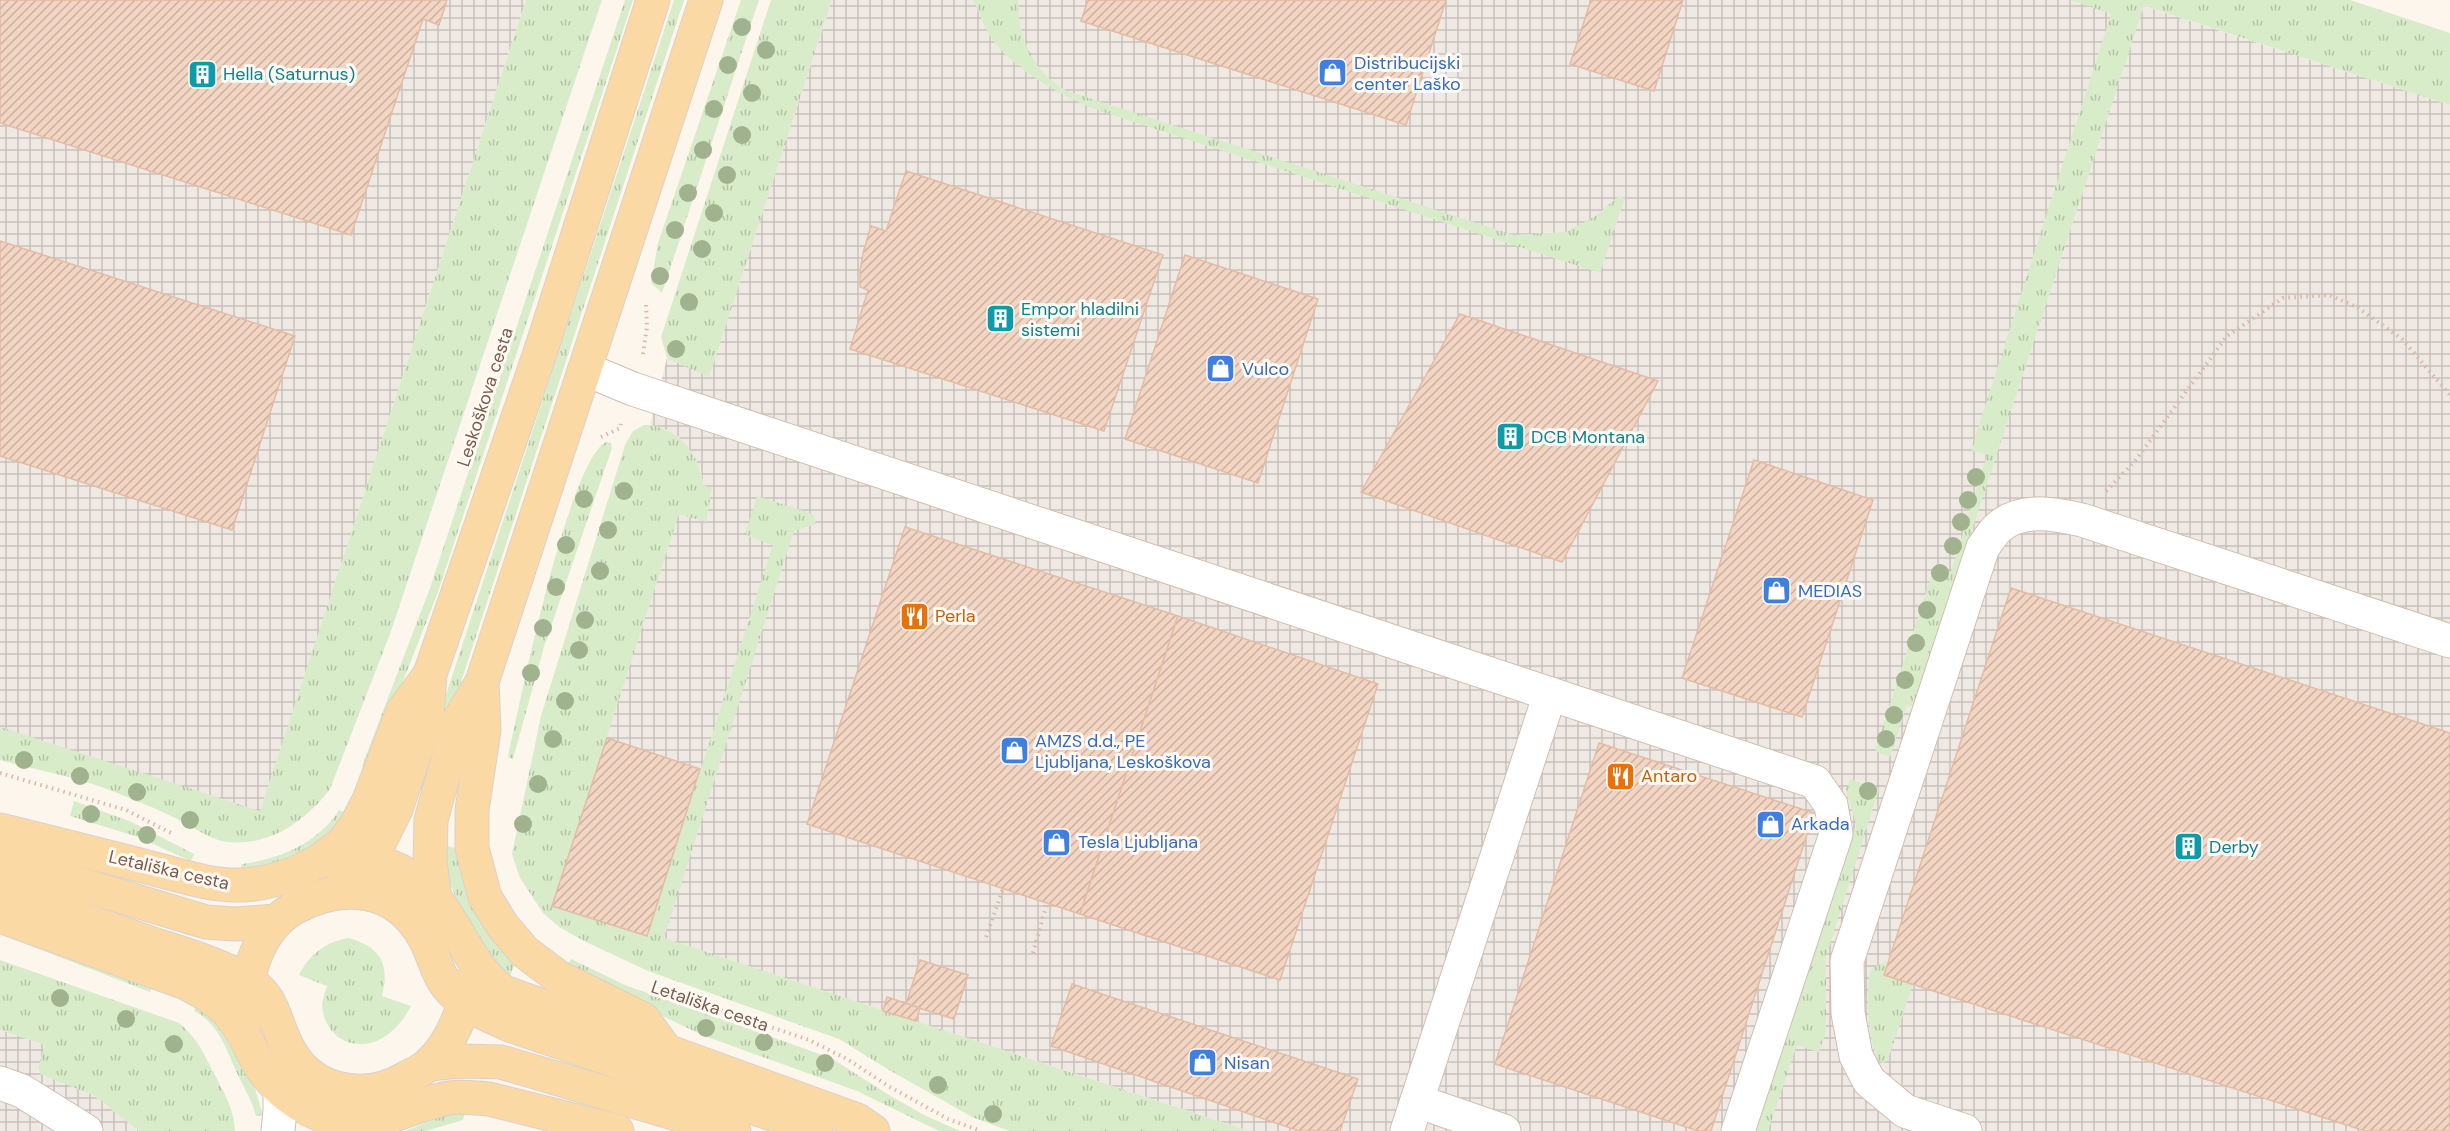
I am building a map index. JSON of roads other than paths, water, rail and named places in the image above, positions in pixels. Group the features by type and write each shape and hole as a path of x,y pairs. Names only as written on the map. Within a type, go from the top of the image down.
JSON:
{"main road":[{"name":"Leskoškova cesta","path":"338,891 360,874 396,809 427,716 430,674 541,350 653,0"},
{"path":"435,897 430,862 431,820 459,720 482,682 706,0"},
{"name":"Leskoškova cesta","path":"318,862 343,843 356,825 369,800 403,711 430,674"},
{"path":"482,682 484,730 472,810 472,848 485,897 502,925 525,952 558,976 643,1019 668,1053"},
{"name":"Letališka cesta","path":"0,830 218,884 257,884 295,873 318,862 348,859 369,860 410,876 435,897 459,934 471,958 486,978 504,992 856,1120 873,1131"},
{"name":"Letališka cesta","path":"0,860 206,922 235,924 276,921"},
{"path":"0,891 194,958 247,981 267,996 282,1037 296,1061 304,1069 340,1090 370,1092 402,1080 429,1064 452,1033 465,1003 471,958"},
{"name":"Letališka cesta","path":"243,1033 243,1003 247,981 262,944 276,921 304,903 338,891 365,893 379,897 405,912 415,922 427,942 442,980 465,1003 512,1026 821,1131"},
{"name":"Letališka cesta","path":"0,916 186,983 219,1003 243,1033 259,1063 279,1089"},
{"path":"429,1064 460,1061 501,1062 734,1131"},
{"path":"279,1089 320,1114 348,1126 446,1098 469,1097 489,1099 616,1131"}],"street":[{"path":"585,369 633,389 1815,782 1832,805 1836,834 1738,1131"},
{"path":"1965,1131 1905,1111 1869,1081 1856,1056 1848,1013 1847,961 1983,547 1999,527 2027,514 2055,514 2082,520 2450,641"},
{"path":"1504,1131 1412,1116 1550,694"},
{"path":"0,1083 22,1091 86,1131"},
{"path":"278,1131 279,1089"},
{"path":"348,1126 370,1092"}],"place":[{"name":"Distribucijski center Laško","path":"1333,73"},
{"name":"Hella (Saturnus)","path":"202,74"},
{"name":"Empor hladilni sistemi","path":"1000,319"},
{"name":"Vulco","path":"1221,369"},
{"name":"DCB Montana","path":"1510,437"},
{"name":"MEDIAS","path":"1777,591"},
{"name":"Perla","path":"914,616"},
{"name":"AMZS d.d., PE Ljubljana, Leskoškova","path":"1014,751"},
{"name":"Antaro","path":"1620,776"},
{"name":"Arkada","path":"1770,824"},
{"name":"Tesla Ljubljana","path":"1057,842"},
{"name":"Derby","path":"2188,847"},
{"name":"Nisan","path":"1203,1063"}]}
